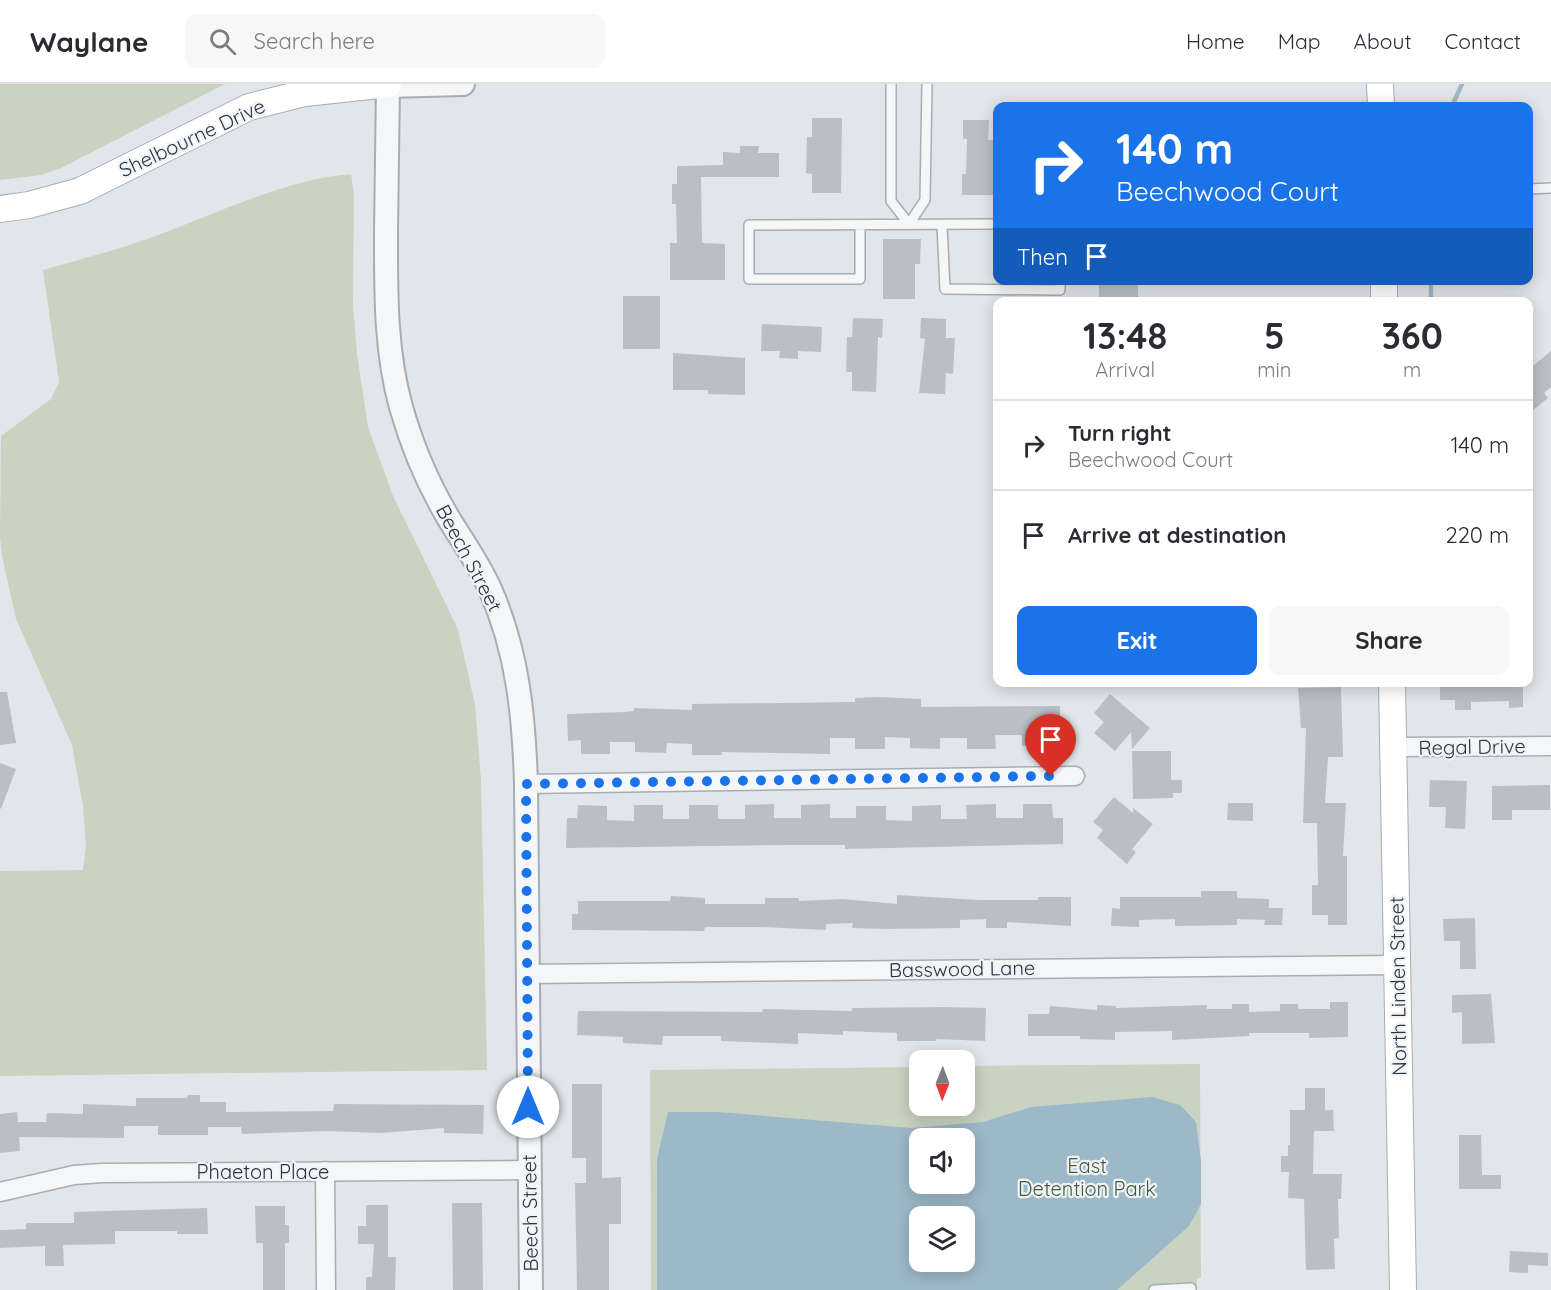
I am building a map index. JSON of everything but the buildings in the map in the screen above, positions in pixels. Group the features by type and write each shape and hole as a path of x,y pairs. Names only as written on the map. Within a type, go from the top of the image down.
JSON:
{"main road":[{"path":"1380,84 1381,102"},
{"name":"Shelbourne Drive","path":"0,209 29,205 80,191 223,119 257,105 305,93 388,85"},
{"name":"North Linden Street","path":"1392,687 1403,1290"}],"street":[{"path":"388,85 463,84"},
{"name":"Beech Street","path":"388,85 386,281 393,372 411,439 429,484 490,590 508,638 524,722 531,1290"},
{"name":"Regal Drive","path":"1394,747 1551,746"},
{"path":"526,784 1075,776"},
{"name":"Basswood Lane","path":"528,974 1397,964"},
{"name":"Phaeton Place","path":"0,1192 74,1175 102,1173 529,1170"},
{"path":"325,1172 326,1290"}],"lane":[{"path":"891,84 891,201 909,224"},
{"path":"909,224 925,200 927,84"},
{"path":"1533,189 1551,188"},
{"path":"860,225 860,279 749,279 749,225 993,224"},
{"path":"942,225 945,289 1060,290 1060,285"},
{"path":"1154,1290 1191,1288 1191,1290"}],"green space":[{"path":"0,84 225,84 61,168 41,175 0,180"},
{"path":"351,174 354,194 353,305 357,354 368,427 393,496 458,629 475,705 481,780 487,1070 0,1076 0,871 83,870 86,846 83,806 72,745 16,619 0,537 1,436 51,399 59,382 43,270 144,240 277,190 326,177"},
{"name":"East Detention Park","path":"1200,1064 1201,1278 1197,1279 1197,1290 651,1290 650,1070 909,1067 909,1116 975,1116 975,1066"}],"water":[{"name":"East Detention Park","path":"1152,1097 1180,1105 1196,1122 1201,1161 1201,1204 1189,1226 1117,1290 657,1290 657,1159 668,1112 718,1112 911,1128 983,1122 1031,1107"}],"waterway":[{"path":"1454,102 1462,84"},
{"path":"1431,285 1431,297"}],"route":[{"path":"528,1107 526,784 1051,776"}]}
